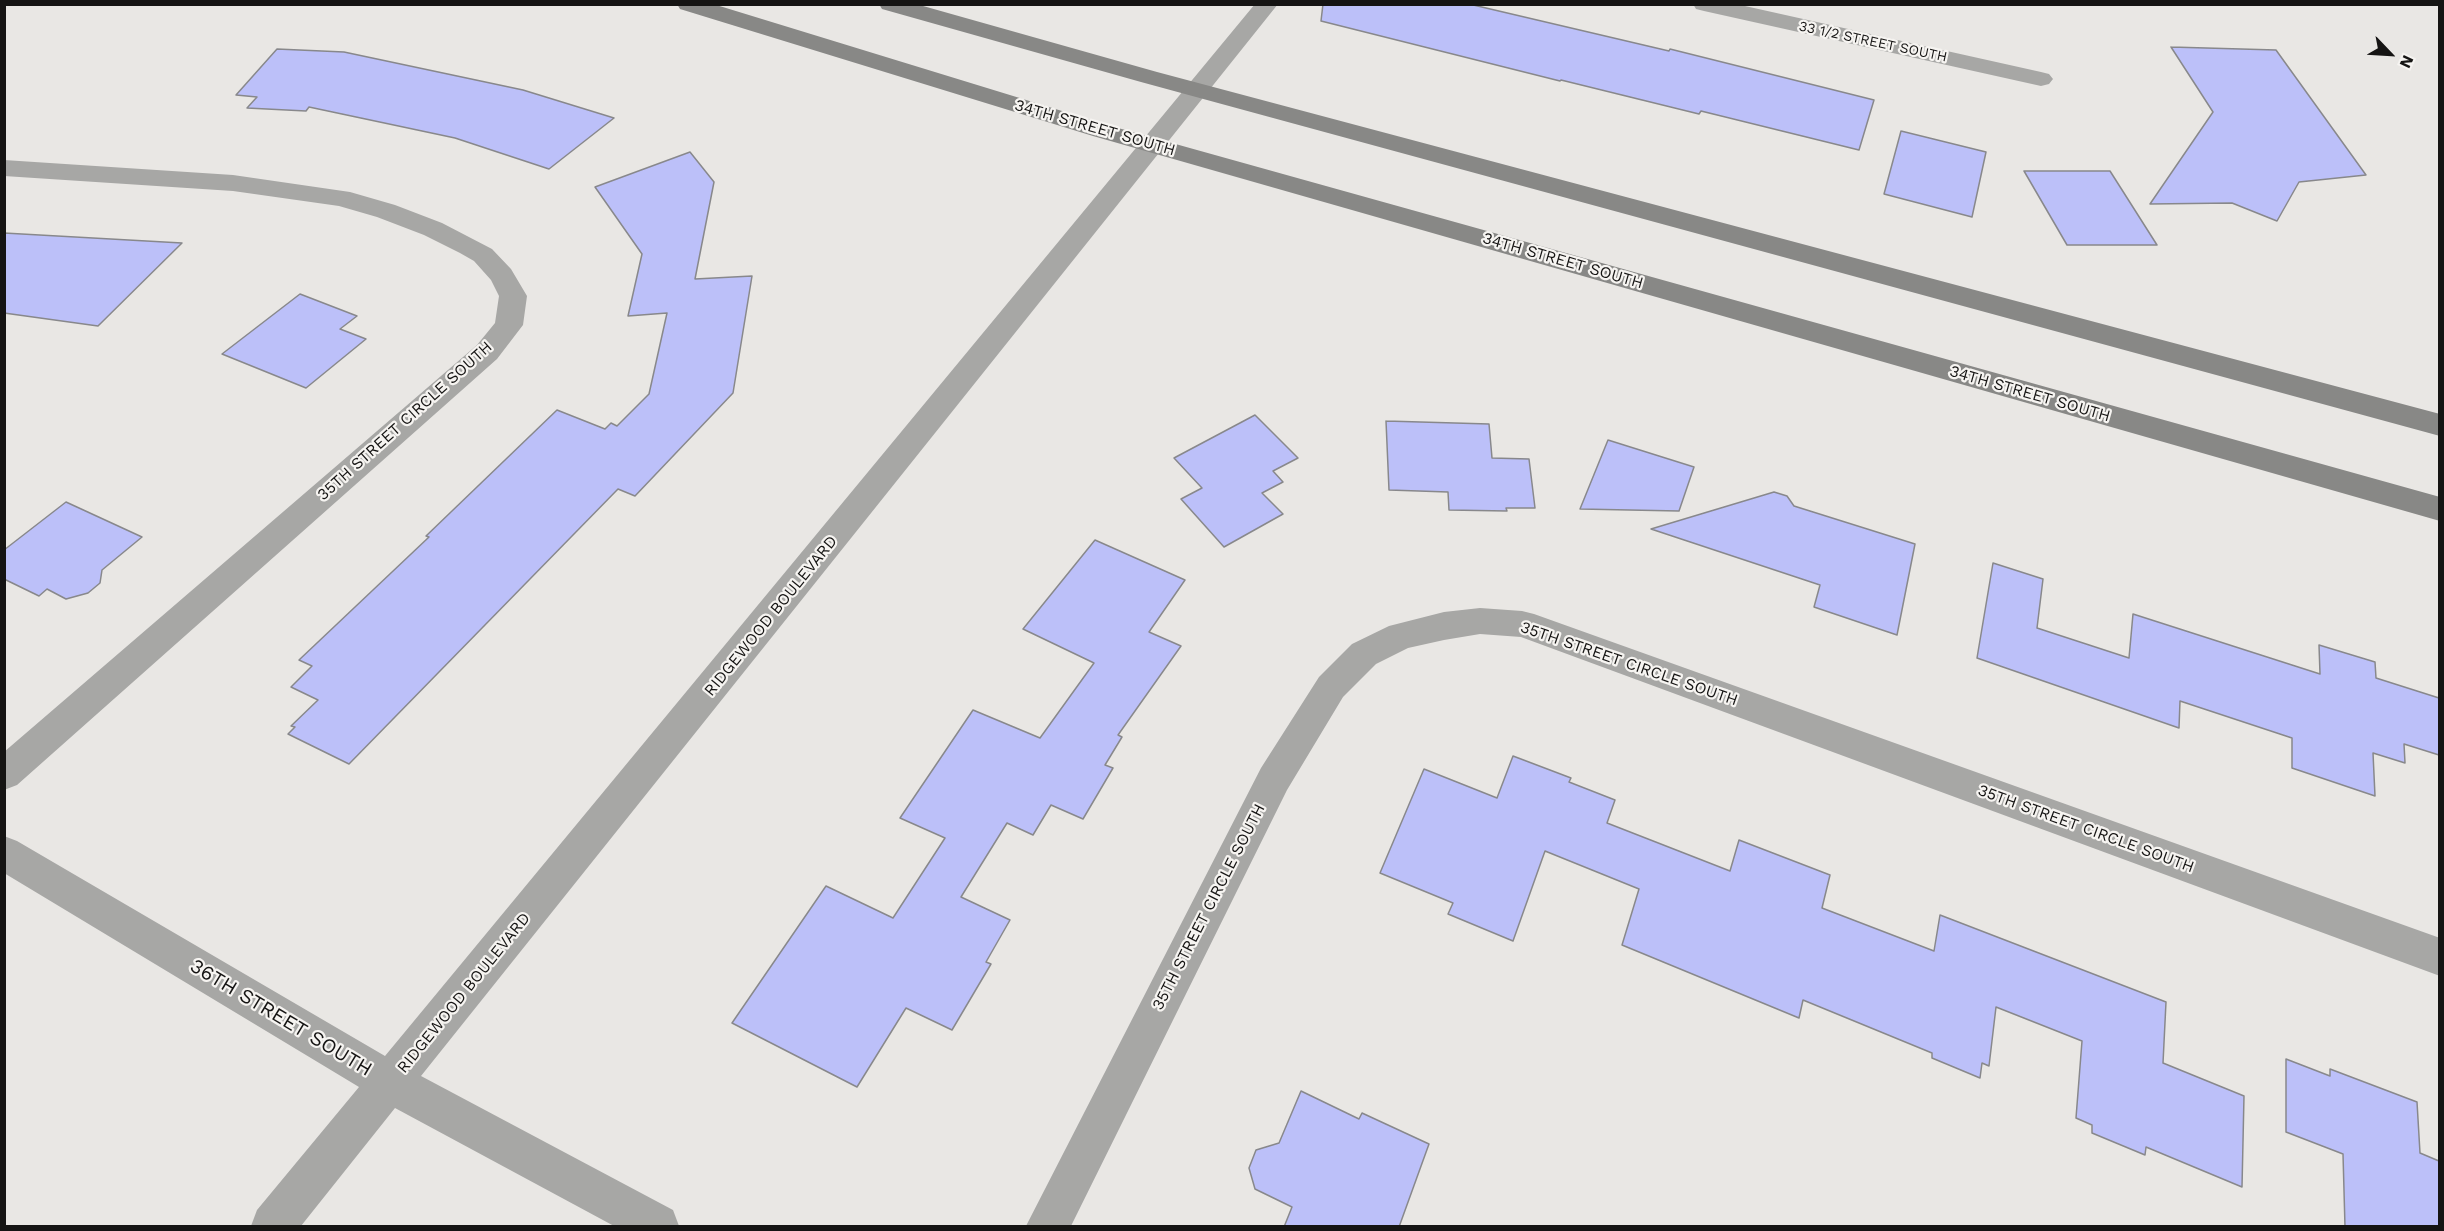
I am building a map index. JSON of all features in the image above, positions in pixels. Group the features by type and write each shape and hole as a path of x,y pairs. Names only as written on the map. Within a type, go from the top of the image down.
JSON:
{"main road":[{"name":"34TH STREET SOUTH","path":"688,4 1155,146 2439,509"},
{"path":"890,4 2439,425"}],"street":[{"name":"RIDGEWOOD BOULEVARD","path":"273,1227 1155,146 1267,4"},
{"name":"33 1/2 STREET SOUTH","path":"1704,4 2041,79"},
{"name":"35TH STREET CIRCLE SOUTH","path":"4,168 233,183 341,198 386,211 476,251 502,275 513,296 509,325 487,352 4,774"},
{"name":"35TH STREET CIRCLE SOUTH","path":"1048,1227 1274,779 1331,687 1364,654 1401,636 1444,626 1480,621 1522,624 2439,957"},
{"name":"36TH STREET SOUTH","path":"4,853 391,1083 657,1227"}],"building":[{"path":"1323,4 1469,4 1669,51 1670,49 1874,100 1859,150 1701,111 1699,114 1560,81 1321,21"},
{"path":"2171,47 2276,50 2366,175 2299,182 2277,221 2232,203 2150,204 2213,112"},
{"path":"277,49 344,52 523,90 614,118 549,169 455,138 309,107 306,111 247,108 257,97 236,95"},
{"path":"1901,131 1986,152 1972,217 1884,194"},
{"path":"690,152 714,182 695,279 752,276 733,393 635,496 618,489 349,764 288,734 295,727 291,726 318,700 291,687 312,666 299,660 429,537 426,536 557,410 605,429 611,423 617,426 649,394 667,313 628,316 642,254 595,187"},
{"path":"2024,171 2110,171 2157,245 2067,245"},
{"path":"4,233 182,243 98,326 4,313"},
{"path":"300,294 357,316 340,329 366,339 306,388 222,354"},
{"path":"1255,415 1298,458 1273,471 1283,482 1262,493 1283,514 1224,547 1181,499 1202,488 1174,458"},
{"path":"1386,421 1489,424 1492,458 1529,459 1535,508 1506,508 1507,511 1449,510 1448,492 1389,490"},
{"path":"1608,440 1694,467 1679,511 1580,509"},
{"path":"1774,492 1787,496 1794,506 1915,544 1897,635 1814,607 1820,585 1651,529"},
{"path":"66,502 142,537 102,570 100,583 88,593 66,599 47,589 39,596 4,579 4,550"},
{"path":"1095,540 1185,580 1149,632 1181,646 1118,735 1122,737 1105,765 1113,768 1083,819 1051,805 1033,835 1007,823 961,897 1010,920 986,962 991,964 952,1030 906,1008 857,1087 732,1023 826,886 893,918 945,838 900,818 973,710 1040,738 1094,663 1023,629"},
{"path":"1993,563 2043,579 2037,628 2129,658 2133,614 2320,674 2319,645 2375,662 2376,678 2439,698 2439,755 2404,744 2405,763 2373,753 2375,796 2292,768 2292,738 2180,701 2179,728 1977,658"},
{"path":"1513,756 1571,778 1569,782 1615,800 1607,823 1730,871 1739,840 1830,875 1822,908 1934,951 1940,915 2166,1002 2163,1063 2244,1096 2242,1187 2146,1147 2145,1155 2092,1133 2092,1125 2076,1118 2082,1041 1996,1007 1989,1066 1982,1063 1980,1078 1932,1058 1932,1053 1803,1000 1799,1018 1622,945 1639,889 1545,851 1513,941 1448,914 1453,903 1380,873 1424,769 1497,798"},
{"path":"2286,1059 2330,1076 2330,1069 2417,1102 2420,1153 2439,1161 2439,1227 2345,1227 2343,1154 2286,1132"},
{"path":"1301,1091 1359,1119 1362,1113 1429,1144 1399,1227 1284,1227 1292,1207 1255,1189 1249,1168 1256,1150 1279,1143"}]}
